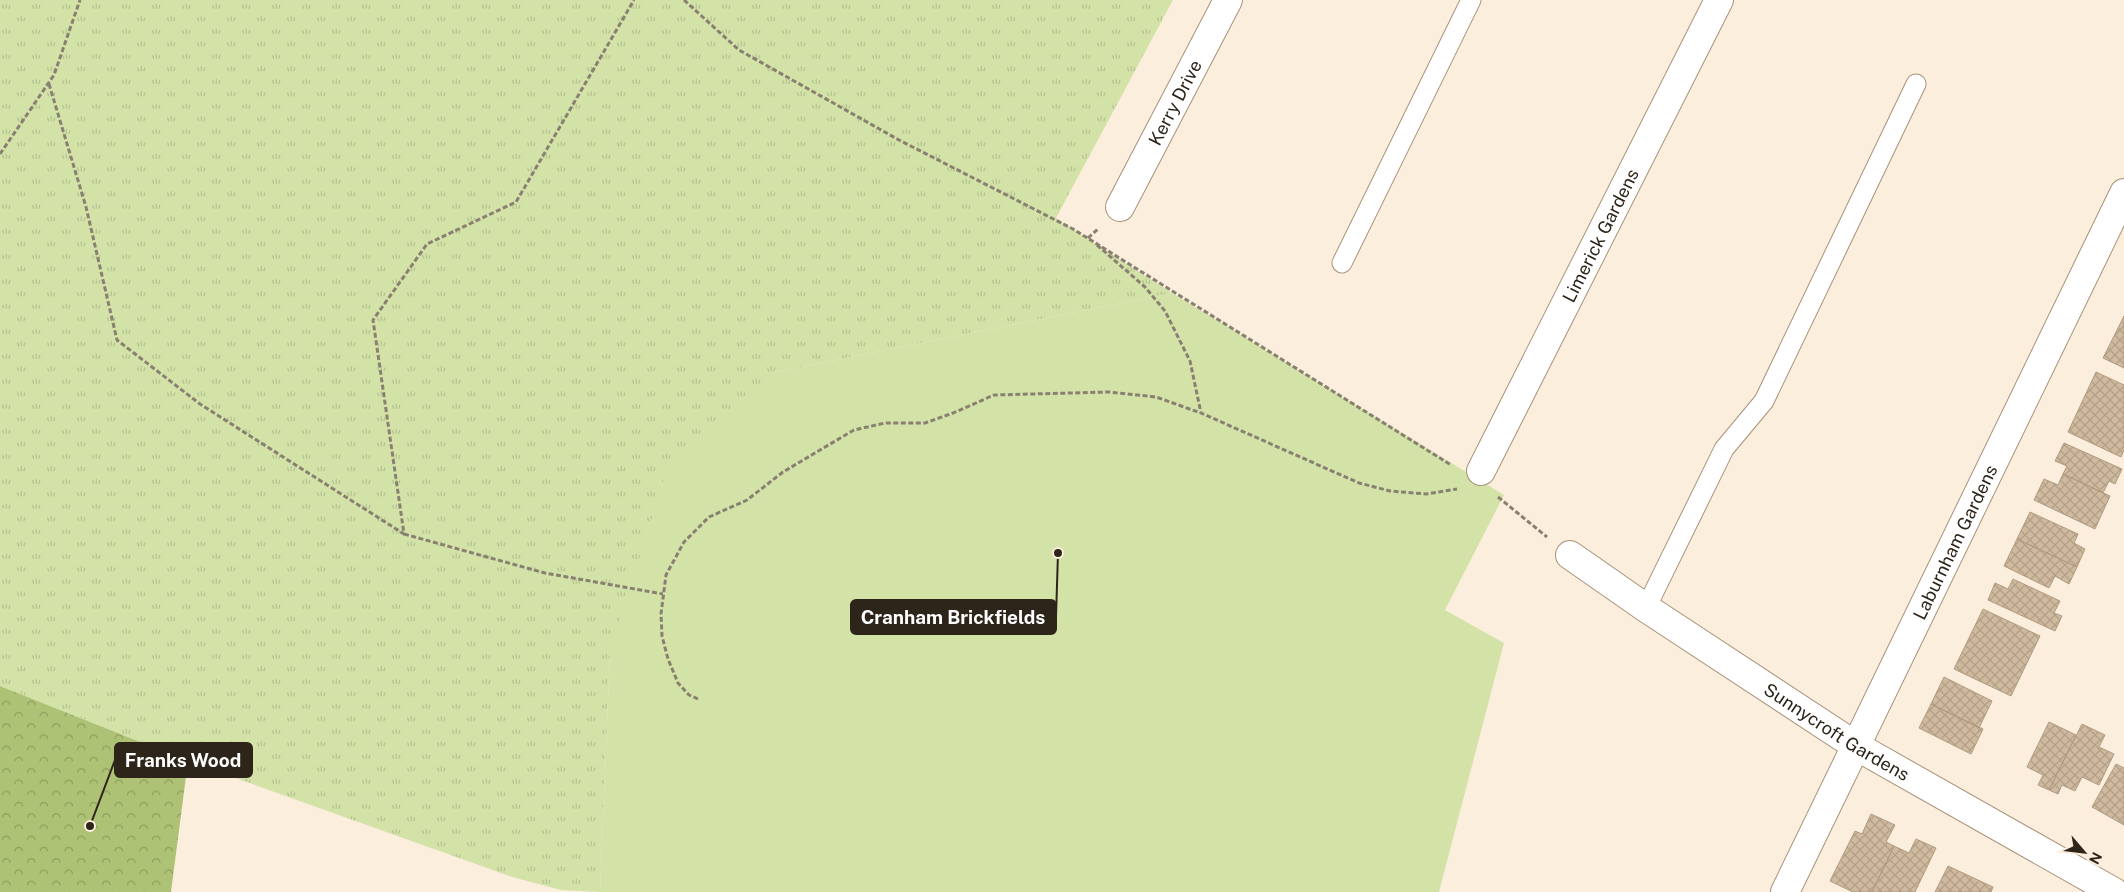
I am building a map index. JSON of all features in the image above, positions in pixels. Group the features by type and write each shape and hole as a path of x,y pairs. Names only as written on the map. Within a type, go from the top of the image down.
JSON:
{"street":[{"name":"Kerry Drive","path":"1120,207 1228,0"},
{"name":"Limerick Gardens","path":"1482,478 1719,0"},
{"name":"Laburnham Gardens","path":"1785,892 2124,193"},
{"name":"Sunnycroft Gardens","path":"1570,555 1646,608 1856,746 2114,892"}],"lane":[{"path":"1342,263 1471,0"},
{"path":"1646,608 1724,449 1764,401 1916,84"}],"path":[{"path":"0,154 54,76 80,0"},
{"path":"404,534 372,320 427,244 516,202 634,0"},
{"path":"684,0 739,50 899,140 1088,238 1482,478 1570,555"},
{"path":"49,84 86,208 117,340 200,404 404,534 545,573 663,594"},
{"path":"1088,238 1120,207"},
{"path":"1088,238 1146,287 1165,311 1190,361 1201,413"},
{"path":"698,699 689,694 678,683 668,659 662,636 661,614 666,575 684,542 709,517 747,500 783,472 854,430 885,423 925,423 994,395 1110,392 1156,397 1201,413 1359,483 1390,491 1426,494 1482,478"}],"green space":[{"path":"0,0 1173,0 1056,218 1172,293 776,372 610,652 600,892 561,890 512,877 188,761 0,686"},
{"path":"1172,293 1504,495 1445,610 1504,643 1439,892 600,892 610,652 665,475 776,372"},
{"path":"0,686 188,761 171,892 0,892"}],"building":[{"path":"2124,316 2124,368 2103,358"},
{"path":"2096,372 2124,385 2124,450 2121,457 2068,432"},
{"path":"2064,443 2122,469 2115,484 2109,481 2103,493 2063,474 2067,466 2055,461"},
{"path":"2063,474 2110,496 2095,529 2034,500 2044,479 2058,485"},
{"path":"2030,512 2078,534 2074,543 2085,549 2077,567 2017,539"},
{"path":"2017,539 2077,567 2069,584 2055,576 2049,588 2004,566"},
{"path":"2013,579 2060,601 2054,613 2062,616 2055,631 1988,600 1995,583 2008,589"},
{"path":"1983,609 2040,636 2011,696 1954,669"},
{"path":"1944,677 1992,701 1979,728 1931,704"},
{"path":"1931,704 1983,729 1971,754 1919,728"},
{"path":"2049,722 2076,735 2049,790 2038,785 2043,775 2027,767"},
{"path":"2082,724 2105,735 2099,747 2114,754 2099,785 2082,777 2075,791 2062,785 2058,794 2049,790"},
{"path":"2116,764 2124,768 2124,825 2092,807"},
{"path":"1871,814 1895,825 1886,842 1894,846 1872,892 1853,892 1830,881 1855,831 1862,834"},
{"path":"1916,839 1936,848 1915,892 1872,892 1894,846 1909,853"},
{"path":"1948,866 1993,887 1991,892 1935,892"}],"place":[{"name":"Cranham Brickfields","path":"1058,553"},
{"name":"Franks Wood","path":"90,826"}]}
